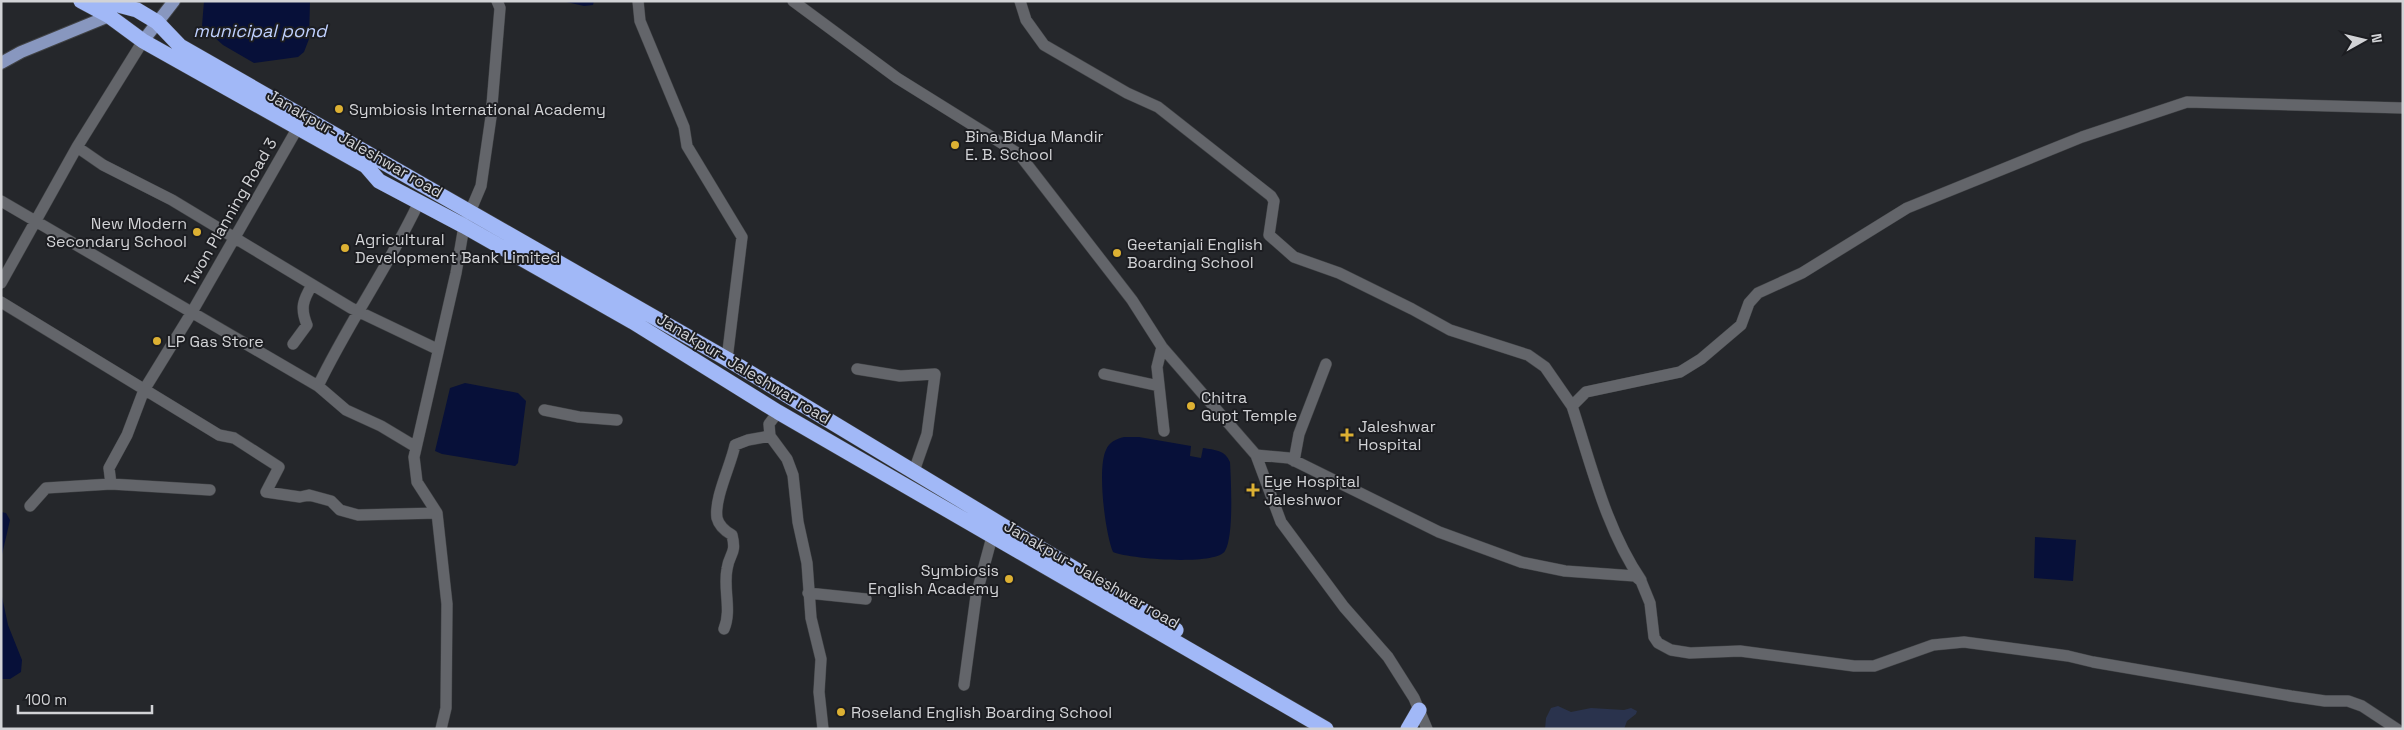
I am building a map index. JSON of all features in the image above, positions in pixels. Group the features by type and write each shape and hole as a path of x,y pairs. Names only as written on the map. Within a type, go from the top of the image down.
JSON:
{"highway":[{"name":"Janakpur- Jaleshwar road","path":"81,1 109,16 143,41 366,166 380,181 419,202 467,219 778,412 992,537 1283,702 1326,729"},
{"path":"103,1 137,10 158,22 180,46 467,219 727,359 1270,685 1283,702"},
{"path":"1408,729 1419,710"}],"main road":[{"path":"143,41 174,1"},
{"path":"1,63 21,52 109,16"}],"street":[{"path":"441,729 446,708 447,604 438,513 417,482 414,457 467,219 481,186 491,117 500,8 497,1"},
{"path":"638,1 640,21 684,127 687,146 742,237 727,359"},
{"path":"792,1 898,78 1018,154 1132,300 1162,347 1256,455 1281,522 1344,607 1388,657 1419,710 1427,729"},
{"path":"1020,1 1026,20 1044,45 1126,93 1158,108 1270,196 1274,201 1269,236 1294,257 1339,273 1450,330 1528,355 1545,367 1572,406 1601,498 1629,563 1641,581 1650,603 1654,637 1658,643 1671,650 1690,653 1740,652 1854,666 1874,666 1933,645 1964,642 2068,656 2291,696 2325,701 2348,701 2362,706 2397,729"},
{"path":"1,283 77,147 143,41"},
{"path":"1572,406 1586,392 1680,372 1701,359 1741,325 1750,303 1758,293 1802,273 1907,208 2082,137 2187,102 2403,108"},
{"name":"Twon Planning Road 3","path":"111,484 109,468 127,435 144,390 192,312 297,129"},
{"path":"77,147 104,165 172,200 235,236 312,285 358,311 437,349"},
{"path":"1,201 318,386 346,410 381,426 416,447"},
{"path":"318,386 337,347 408,226 419,202"},
{"path":"293,344 307,325 302,313 302,300 312,285"},
{"path":"1,302 219,435 234,438 280,467 266,492 300,497 309,495 331,501 340,510 358,515 438,513"},
{"path":"1162,347 1157,367 1164,431"},
{"path":"1294,461 1299,434 1326,364"},
{"path":"857,369 900,376 935,374 927,434 914,471"},
{"path":"1104,374 1159,386"},
{"path":"544,410 579,417 617,420"},
{"path":"778,412 769,424 770,436 787,459 793,474 798,522 807,563 811,618 821,659 819,692 824,729"},
{"path":"724,629 728,621 726,568 735,548 732,535 723,529 717,518 718,507 735,445 770,436"},
{"path":"1256,455 1294,461 1439,532 1521,562 1565,571 1635,576 1641,581"},
{"path":"30,506 46,488 111,484 210,490"},
{"path":"964,685 976,596 992,537"},
{"path":"808,593 866,599"}],"shaded area":[{"path":"1558,706 1571,712 1591,708 1624,710 1631,708 1637,711 1627,721 1624,729 1545,729 1546,718 1551,708"}],"water":[{"name":"municipal pond","path":"204,1 310,1 309,39 304,52 298,57 254,63 223,45 202,26"},
{"path":"562,1 594,1 593,5 584,6"},
{"path":"465,383 518,393 526,401 518,463 515,466 442,454 435,451 450,388"},
{"path":"1124,437 1139,437 1191,446 1190,456 1201,458 1203,448 1212,449 1219,451 1228,458 1230,462 1231,508 1230,533 1225,551 1218,556 1190,560 1153,559 1113,552 1107,531 1103,501 1103,459 1107,447 1113,441"},
{"path":"1,512 6,513 10,520 1,559"},
{"path":"2035,537 2076,540 2073,581 2034,578"},
{"path":"1,592 8,625 22,660 21,672 10,679 1,679"}],"place":[{"name":"Symbiosis International Academy","path":"339,109"},
{"name":"Bina Bidya Mandir E. B. School","path":"955,145"},
{"name":"New Modern Secondary School","path":"197,232"},
{"name":"Agricultural Development Bank Limited","path":"345,248"},
{"name":"Geetanjali English Boarding School","path":"1117,253"},
{"name":"LP Gas Store","path":"157,341"},
{"name":"Chitra Gupt Temple","path":"1191,406"},
{"name":"Jaleshwar Hospital","path":"1347,435"},
{"name":"Eye Hospital Jaleshwor","path":"1253,490"},
{"name":"Symbiosis English Academy","path":"1009,579"},
{"name":"Roseland English Boarding School","path":"841,712"}]}
